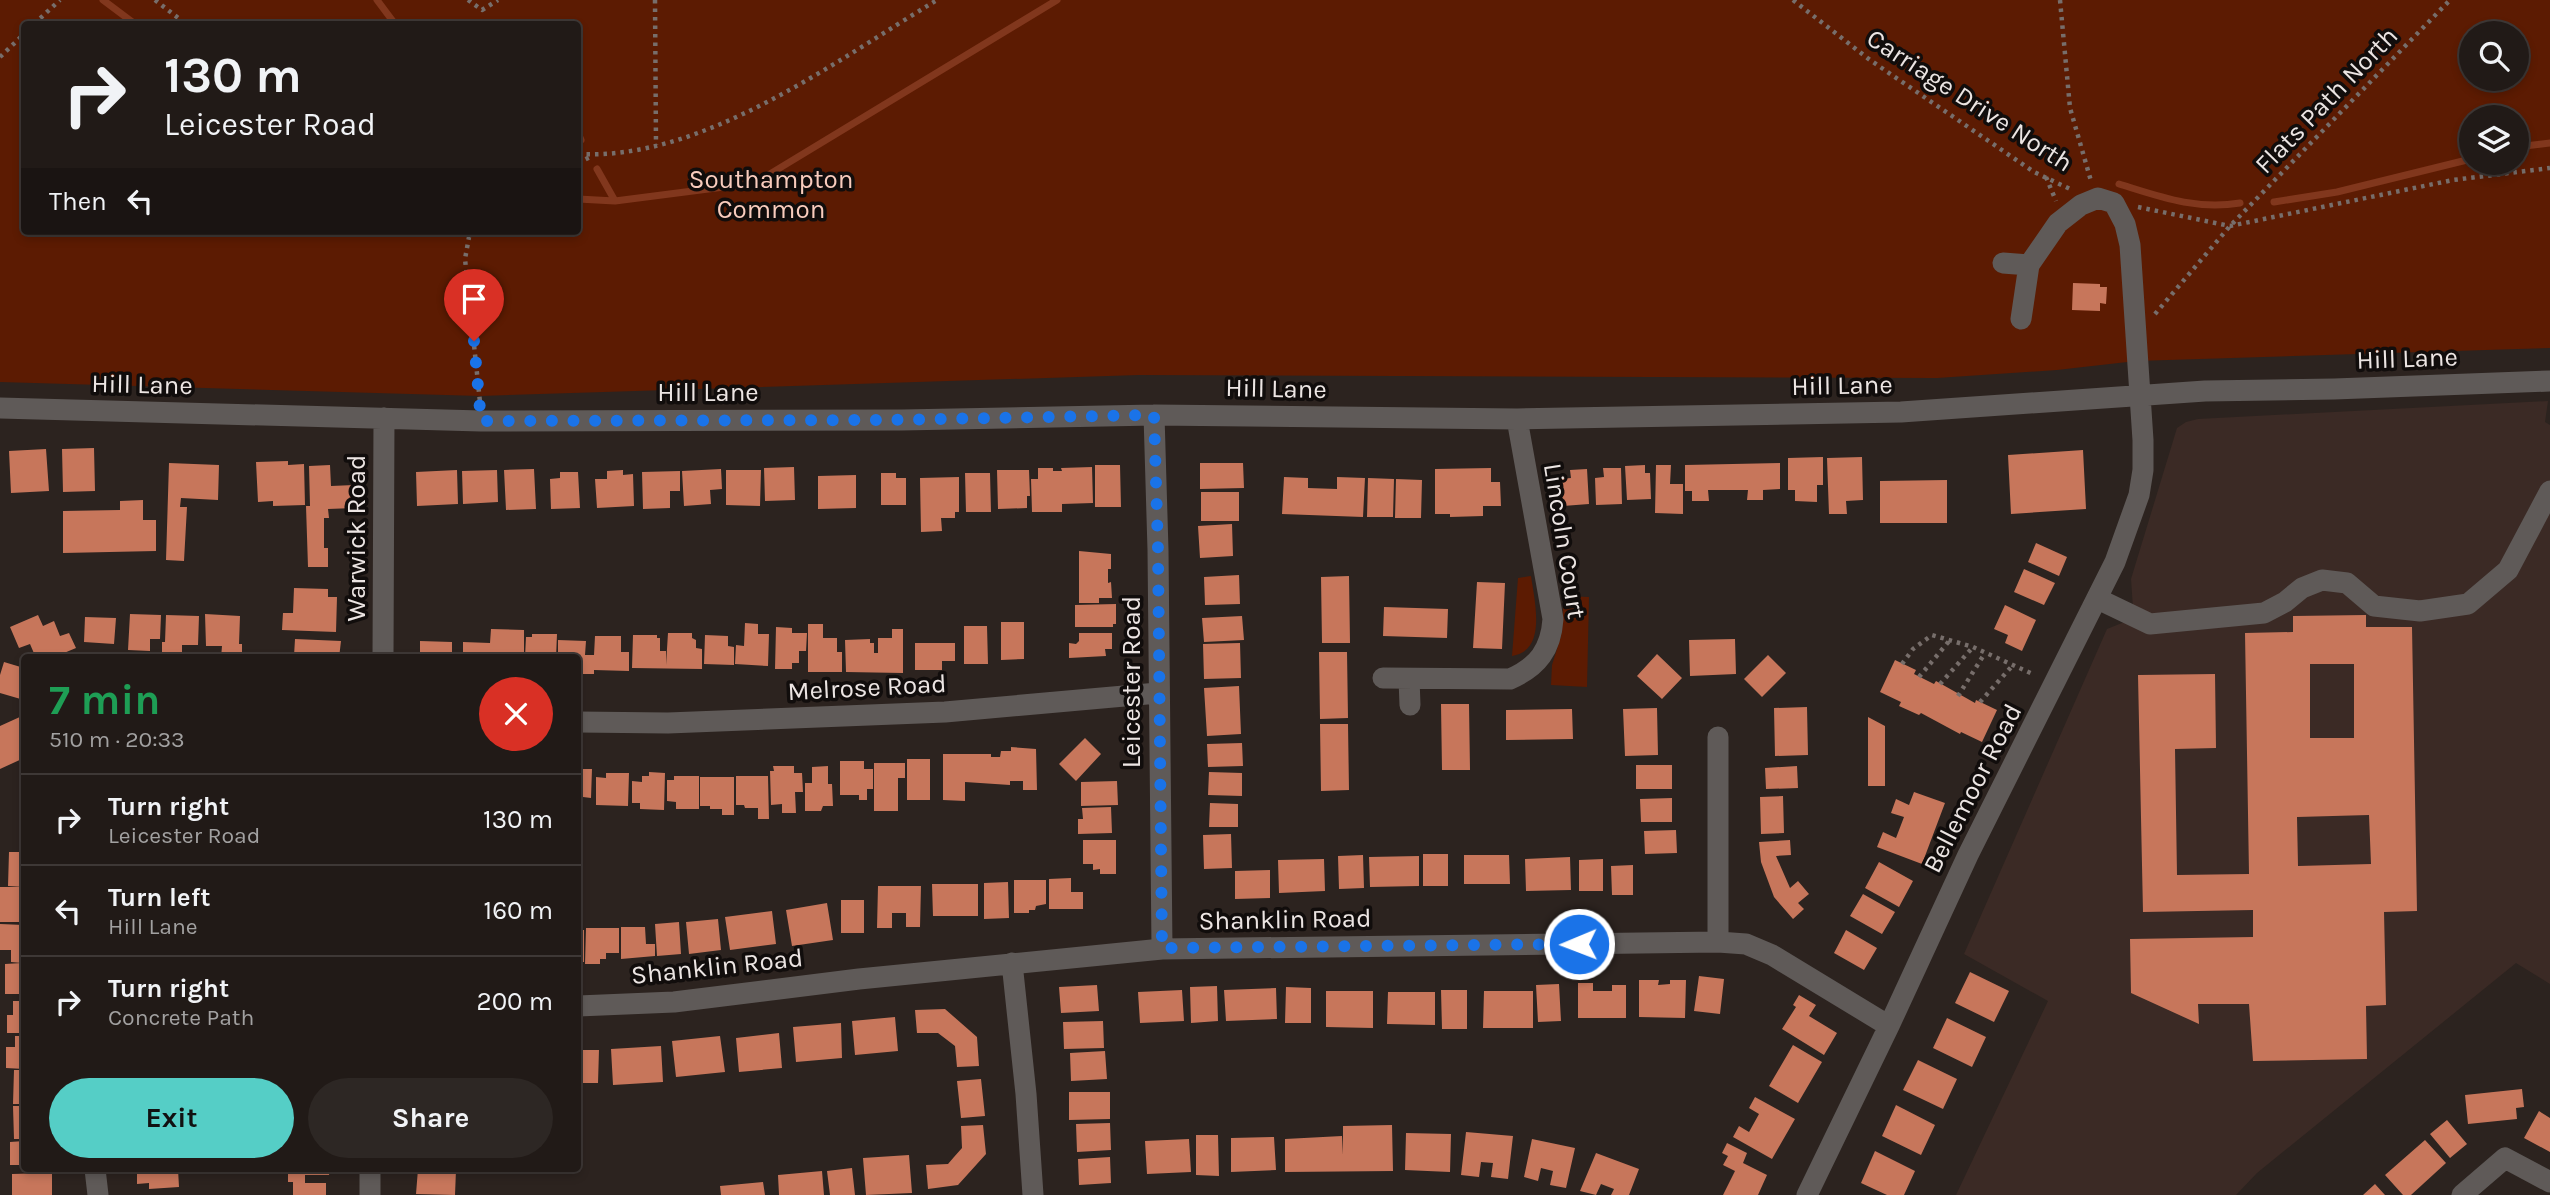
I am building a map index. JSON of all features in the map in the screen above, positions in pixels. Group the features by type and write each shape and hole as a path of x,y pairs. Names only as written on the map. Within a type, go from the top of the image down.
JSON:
{"street":[{"path":"2021,319 2029,265 2058,223 2081,205 2106,200"},
{"name":"Bellemoor Road","path":"1807,1195 1968,855 2098,599 2129,527 2139,495 2143,470 2143,440 2130,245 2125,224 2106,200"},
{"path":"2003,263 2029,265"},
{"name":"Hill Lane","path":"0,408 481,421 895,420 1154,415 1517,419 1901,412 2140,395 2550,381"},
{"name":"Leicester Road","path":"1154,415 1162,948"},
{"name":"Warwick Road","path":"383,654 384,418"},
{"name":"Lincoln Court","path":"1383,678 1510,679 1537,663 1546,649 1552,635 1553,619 1517,419"},
{"path":"2098,599 2150,624 2264,613 2285,602 2302,588 2322,580 2347,583 2374,606 2420,611 2468,604 2508,570 2550,491"},
{"path":"1409,679 1409,705"},
{"name":"Melrose Road","path":"581,722 668,723 945,712 1158,693"},
{"path":"1718,737 1718,942"},
{"name":"Shanklin Road","path":"581,1006 674,1002 1162,948 1718,942 1746,944 1772,956 1889,1026"},
{"path":"1012,963 1026,1094 1033,1195"},
{"path":"2462,1195 2505,1158 2550,1182"},
{"path":"94,1172 98,1195"},
{"path":"370,1172 370,1195"}],"path":[{"path":"37,21 60,0"},
{"path":"155,0 182,21"},
{"path":"468,0 482,10 498,0"},
{"path":"655,0 656,145"},
{"path":"581,154 595,155 656,145 704,132 740,116 937,0"},
{"name":"Carriage Drive North","path":"1793,0 1870,61 2034,172 2069,188 2106,200 2230,226"},
{"path":"2060,0 2070,108 2087,172 2106,200"},
{"name":"Flats Path North","path":"2135,328 2149,321 2230,226 2450,0"},
{"path":"0,57 21,37"},
{"path":"581,162 595,155"},
{"path":"2230,226 2453,180 2550,168"},
{"path":"472,235 465,259 481,421"},
{"path":"1902,664 1913,649 1932,635 1973,647 2055,684"},
{"path":"1919,677 1950,640"},
{"path":"1940,684 1973,647"},
{"path":"1958,696 1985,653"},
{"path":"1980,702 2013,665"}],"shaded area":[{"path":"2548,401 2545,422 2550,425 2550,984 2516,963 2257,1173 2236,1195 1956,1195 2048,1001 1964,954 2107,629 2127,621 2133,608 2131,579 2177,428 2198,419"}],"green space":[{"name":"Southampton Common","path":"0,0 2550,0 2550,348 2136,361 2057,370 1937,378 1139,375 480,396 0,382"},
{"path":"1531,576 1536,610 1535,635 1531,645 1512,656 1518,578"},
{"path":"1564,596 1589,597 1587,687 1551,685 1552,665 1561,636"}],"building":[{"path":"2073,283 2100,284 2100,287 2107,287 2106,304 2100,303 2100,311 2072,310"},
{"path":"94,448 95,491 63,492 62,449"},
{"path":"46,449 49,491 11,493 9,451"},
{"path":"2083,450 2086,509 2011,514 2008,455"},
{"path":"1823,457 1823,485 1817,485 1817,502 1795,501 1795,490 1788,490 1788,458"},
{"path":"1862,457 1863,500 1846,501 1847,514 1829,514 1827,458"},
{"path":"288,461 288,465 304,464 305,505 273,506 273,501 258,502 256,462"},
{"path":"169,463 219,465 218,500 181,498 180,507 187,507 184,561 166,560"},
{"path":"1200,463 1243,463 1244,488 1200,489"},
{"path":"1780,463 1780,489 1763,490 1763,500 1747,500 1748,490 1708,490 1709,501 1692,501 1692,491 1685,491 1685,465"},
{"path":"330,465 331,486 354,485 354,508 328,509 329,518 324,518 324,548 328,548 328,567 308,567 306,506 310,506 309,466"},
{"path":"1095,465 1120,465 1121,507 1095,507"},
{"path":"1645,465 1645,473 1650,473 1651,499 1627,500 1625,466"},
{"path":"1656,465 1671,465 1670,484 1683,484 1683,514 1655,513"},
{"path":"794,467 795,500 765,501 764,468"},
{"path":"1092,467 1093,503 1062,504 1062,512 1032,512 1031,479 1038,479 1038,468 1062,471 1061,468"},
{"path":"1491,468 1491,482 1500,482 1501,506 1483,506 1483,516 1450,517 1450,514 1435,514 1435,469"},
{"path":"1603,468 1621,468 1622,504 1596,505 1595,478 1604,477"},
{"path":"534,469 536,509 506,510 504,470"},
{"path":"721,469 722,489 710,490 711,504 684,506 682,471"},
{"path":"1587,469 1589,504 1563,506 1561,479 1571,478 1570,470"},
{"path":"457,470 458,504 417,506 416,472"},
{"path":"497,470 498,502 463,504 462,471"},
{"path":"623,470 623,475 633,474 634,506 597,508 595,479 607,479 607,471"},
{"path":"726,470 761,470 760,506 726,505"},
{"path":"997,470 1029,470 1030,496 1027,496 1027,508 998,509"},
{"path":"680,471 680,491 670,491 670,508 643,509 642,472"},
{"path":"560,472 578,472 580,508 551,509 550,479 560,478"},
{"path":"881,473 896,473 896,478 906,478 906,505 881,505"},
{"path":"965,473 990,473 991,512 966,512"},
{"path":"856,475 856,508 818,509 818,476"},
{"path":"959,477 959,512 955,512 955,518 941,518 942,531 921,532 920,478"},
{"path":"1284,477 1308,478 1308,488 1337,489 1337,477 1365,478 1363,517 1282,514"},
{"path":"1368,478 1394,479 1393,517 1367,517"},
{"path":"1396,479 1422,480 1421,518 1395,518"},
{"path":"1947,480 1947,523 1880,523 1880,481"},
{"path":"1201,492 1239,492 1239,521 1201,521"},
{"path":"143,500 143,520 156,520 156,551 63,553 63,511 120,510 120,501"},
{"path":"1232,524 1233,556 1200,558 1198,526"},
{"path":"2036,543 2067,557 2059,576 2028,562"},
{"path":"1079,551 1111,554 1108,583 1111,582 1112,598 1099,598 1099,603 1079,603"},
{"path":"2024,569 2055,583 2044,605 2014,592"},
{"path":"1239,575 1240,604 1205,605 1204,577"},
{"path":"1349,576 1350,643 1322,643 1321,577"},
{"path":"1477,582 1505,583 1502,649 1473,648"},
{"path":"294,588 328,589 328,597 337,597 336,632 282,630 283,613 293,613"},
{"path":"1116,604 1116,624 1113,624 1113,627 1075,627 1075,605"},
{"path":"2005,605 2036,620 2022,651 2005,643 2008,635 1994,629"},
{"path":"1384,607 1448,609 1447,638 1383,636"},
{"path":"130,614 161,615 160,639 150,639 150,651 128,650"},
{"path":"205,614 240,616 239,644 242,644 242,654 221,654 222,646 206,646"},
{"path":"38,615 43,626 54,621 60,636 69,633 76,648 64,654 34,654 30,644 19,648 10,627"},
{"path":"166,615 199,616 198,645 182,645 182,654 162,654 162,642 165,642"},
{"path":"2366,615 2366,627 2412,627 2417,911 2384,912 2386,1005 2366,1006 2367,1059 2253,1061 2249,1004 2198,1004 2199,1024 2131,993 2130,939 2253,937 2253,910 2143,912 2138,675 2215,674 2216,748 2175,749 2177,875 2249,874 2245,633 2293,632 2293,616","holes":["2310,664 2354,664 2354,738 2310,738","2369,815 2371,864 2298,866 2297,817"]},
{"path":"1242,616 1244,640 1204,642 1202,618"},
{"path":"85,617 116,618 114,644 84,642"},
{"path":"1001,622 1024,622 1024,659 1001,660"},
{"path":"745,623 758,624 758,634 769,634 768,666 735,664 736,645 744,646"},
{"path":"808,624 823,624 823,638 837,638 837,652 842,652 842,672 808,672"},
{"path":"964,626 987,626 988,664 964,664"},
{"path":"776,627 792,628 792,633 807,633 806,651 799,651 799,663 792,663 792,669 775,669"},
{"path":"491,629 524,630 524,654 463,654 463,642 490,643"},
{"path":"892,629 903,629 903,673 846,672 845,640 870,639 870,643 874,643 874,653 878,653 878,638 892,638"},
{"path":"668,633 692,633 696,648 702,649 702,669 632,668 633,635 657,635 657,638 660,638 660,651 666,651 666,665"},
{"path":"1079,633 1112,633 1112,649 1105,649 1106,656 1069,658 1069,643 1076,644 1079,641"},
{"path":"532,634 557,634 556,654 525,654 526,637 532,637"},
{"path":"705,635 728,636 728,646 734,647 734,665 704,664"},
{"path":"595,636 621,636 621,652 629,652 629,671 594,670 594,674 581,674 581,654 558,654 558,640 586,641 585,655 594,655"},
{"path":"295,639 341,641 339,654 294,654"},
{"path":"1735,639 1736,674 1690,676 1689,640"},
{"path":"420,641 452,642 452,654 420,654"},
{"path":"915,643 955,643 955,661 942,661 942,670 915,670"},
{"path":"1240,643 1241,678 1204,679 1203,644"},
{"path":"1319,652 1347,652 1348,718 1320,719"},
{"path":"1657,654 1682,678 1662,699 1637,676"},
{"path":"1768,655 1786,673 1762,697 1744,679"},
{"path":"1895,660 1916,670 1914,674 1934,684 1936,681 1975,703 1976,700 1997,710 1982,742 1961,732 1960,734 1921,713 1919,715 1899,706 1901,702 1880,692"},
{"path":"4,662 21,667 21,699 0,693 0,675"},
{"path":"1239,686 1241,734 1207,736 1204,688"},
{"path":"1441,704 1469,704 1470,770 1442,770"},
{"path":"1807,707 1808,755 1775,756 1774,708"},
{"path":"1657,708 1658,755 1625,756 1623,709"},
{"path":"1572,709 1573,739 1506,740 1506,710"},
{"path":"21,716 21,759 0,769 0,726"},
{"path":"1868,717 1885,726 1885,786 1868,786"},
{"path":"1320,724 1348,724 1349,790 1321,791"},
{"path":"1085,738 1101,754 1076,781 1059,764"},
{"path":"1242,743 1243,766 1208,767 1207,744"},
{"path":"1011,747 1036,749 1037,790 1023,790 1023,781 1010,781 1010,785 965,782 965,801 943,800 943,754 991,754 991,757 1000,757 1001,751 1011,751"},
{"path":"907,759 930,759 930,800 907,800"},
{"path":"840,761 864,761 864,769 873,769 873,789 867,789 867,800 859,800 859,795 840,795"},
{"path":"874,763 905,763 905,778 898,778 898,811 874,811"},
{"path":"1636,765 1672,765 1672,789 1636,789"},
{"path":"773,766 794,766 794,773 802,773 803,792 795,792 796,813 782,813 782,804 771,805 770,771 774,771"},
{"path":"828,766 828,784 832,784 833,806 823,806 821,811 805,811 805,783 812,783 812,767"},
{"path":"1797,766 1798,788 1766,789 1765,768"},
{"path":"581,769 592,769 591,798 583,797 583,802"},
{"path":"649,772 665,773 664,810 640,809 640,803 632,803 632,781 642,782 642,776 649,776"},
{"path":"1209,772 1242,773 1242,796 1208,795"},
{"path":"606,773 629,773 628,806 596,805 596,777 606,778"},
{"path":"674,776 699,776 699,809 676,809 676,802 667,801 667,780 674,780"},
{"path":"736,776 768,776 769,819 758,819 758,808 736,805"},
{"path":"700,777 734,777 734,815 722,815 722,809 700,806"},
{"path":"1117,781 1118,805 1081,806 1081,782"},
{"path":"1914,792 1945,803 1922,864 1877,847 1883,832 1896,838 1904,817 1891,813 1896,799 1909,805"},
{"path":"1783,796 1784,833 1761,834 1760,797"},
{"path":"1672,798 1672,822 1641,822 1640,799"},
{"path":"1210,803 1238,804 1238,827 1209,827"},
{"path":"1111,807 1112,833 1078,834 1078,819 1083,819 1082,808"},
{"path":"1676,830 1677,853 1645,854 1644,831"},
{"path":"1231,834 1232,868 1204,869 1203,835"},
{"path":"1083,840 1116,840 1116,874 1100,874 1100,869 1093,870 1093,864 1083,864"},
{"path":"1790,840 1791,855 1776,856 1790,888 1798,881 1809,894 1798,903 1804,909 1793,919 1774,897 1761,862 1759,842"},
{"path":"9,852 21,852 21,887 8,886"},
{"path":"1423,854 1448,854 1448,886 1423,886"},
{"path":"1363,855 1364,888 1339,889 1338,856"},
{"path":"1464,855 1509,855 1510,884 1464,884"},
{"path":"1419,856 1419,886 1370,887 1369,857"},
{"path":"1570,857 1571,890 1526,891 1525,859"},
{"path":"1324,859 1325,891 1279,893 1278,860"},
{"path":"1603,859 1603,891 1579,891 1579,860"},
{"path":"1879,862 1913,881 1899,907 1865,888"},
{"path":"1633,865 1633,895 1612,895 1611,866"},
{"path":"1270,870 1270,898 1235,899 1235,871"},
{"path":"1071,878 1071,892 1083,892 1083,909 1049,909 1049,879"},
{"path":"1014,880 1046,880 1046,904 1036,906 1035,910 1029,910 1029,913 1014,913"},
{"path":"1008,882 1009,918 984,919 984,883"},
{"path":"932,884 978,884 978,916 933,916"},
{"path":"878,886 921,886 920,927 906,927 906,913 892,913 892,928 877,928"},
{"path":"0,887 21,887 21,922 0,922"},
{"path":"1863,894 1895,912 1882,934 1850,916"},
{"path":"841,900 864,900 864,933 841,933"},
{"path":"827,903 833,940 792,946 786,910"},
{"path":"772,911 776,944 730,950 725,917"},
{"path":"718,919 721,950 689,954 686,922"},
{"path":"679,922 681,954 657,956 655,924"},
{"path":"0,924 21,925 21,963 11,962 11,950 0,950"},
{"path":"621,927 645,927 646,944 655,944 655,956 621,959"},
{"path":"586,928 619,928 619,953 606,953 606,959 600,959 600,964 585,964"},
{"path":"581,930 584,930 584,962 581,962"},
{"path":"1846,930 1877,948 1864,970 1834,953"},
{"path":"21,963 21,994 5,994 5,964"},
{"path":"1970,972 2009,991 1994,1022 1955,1003"},
{"path":"1699,976 1724,979 1720,1014 1694,1011"},
{"path":"1639,980 1659,980 1658,985 1670,984 1670,980 1686,980 1685,1018 1639,1017"},
{"path":"1578,983 1593,983 1593,991 1612,991 1612,985 1626,985 1626,1018 1578,1018"},
{"path":"1559,984 1561,1021 1538,1022 1536,985"},
{"path":"1097,985 1099,1011 1061,1013 1059,987"},
{"path":"1217,986 1218,1021 1191,1023 1190,987"},
{"path":"1286,987 1311,988 1311,1023 1285,1023"},
{"path":"1276,988 1277,1019 1226,1021 1224,990"},
{"path":"1182,990 1184,1021 1140,1023 1138,992"},
{"path":"1441,990 1467,990 1467,1029 1442,1029"},
{"path":"1326,991 1373,991 1373,1028 1326,1027"},
{"path":"1484,991 1533,991 1533,1028 1483,1028"},
{"path":"1388,992 1435,992 1435,1025 1387,1024"},
{"path":"1799,995 1816,1005 1809,1016 1837,1033 1824,1055 1782,1029 1796,1007 1793,1005"},
{"path":"13,1001 21,1001 21,1033 7,1033 7,1015 13,1015"},
{"path":"945,1009 977,1037 979,1066 957,1067 955,1046 938,1033 917,1033 915,1010"},
{"path":"895,1017 898,1051 855,1055 852,1021"},
{"path":"1947,1018 1986,1037 1972,1067 1933,1048"},
{"path":"1103,1021 1104,1048 1064,1049 1063,1022"},
{"path":"841,1023 842,1058 796,1062 793,1027"},
{"path":"779,1033 782,1068 739,1072 736,1038"},
{"path":"15,1036 21,1036 21,1069 6,1068 6,1047 15,1047"},
{"path":"720,1036 725,1072 676,1077 672,1041"},
{"path":"1793,1045 1822,1062 1798,1103 1769,1086"},
{"path":"661,1046 663,1082 613,1085 611,1049"},
{"path":"581,1050 599,1050 598,1083 581,1083"},
{"path":"1105,1051 1107,1079 1071,1081 1070,1053"},
{"path":"1918,1060 1957,1079 1943,1109 1903,1090"},
{"path":"14,1070 21,1070 21,1104 13,1104"},
{"path":"981,1079 985,1116 961,1118 957,1081"},
{"path":"2522,1089 2524,1107 2516,1108 2517,1119 2468,1124 2465,1095"},
{"path":"1069,1092 1110,1092 1110,1119 1069,1120"},
{"path":"1755,1097 1795,1119 1772,1159 1733,1137 1739,1126 1749,1132 1759,1114 1749,1108"},
{"path":"1896,1105 1935,1125 1921,1155 1882,1136"},
{"path":"13,1106 21,1106 21,1139 14,1139"},
{"path":"2539,1111 2550,1118 2550,1152 2524,1138"},
{"path":"2447,1120 2467,1144 2450,1158 2430,1134"},
{"path":"1110,1123 1111,1150 1077,1152 1076,1124"},
{"path":"983,1125 986,1154 958,1185 928,1189 926,1165 948,1164 962,1148 961,1126"},
{"path":"1392,1125 1393,1171 1285,1172 1285,1139 1342,1136 1343,1155 1343,1126"},
{"path":"1466,1132 1513,1136 1508,1179 1491,1177 1493,1163 1481,1162 1479,1177 1461,1175"},
{"path":"1406,1133 1451,1134 1450,1172 1405,1170"},
{"path":"1196,1135 1218,1135 1219,1176 1196,1175"},
{"path":"1274,1137 1276,1170 1231,1172 1231,1138"},
{"path":"1189,1139 1191,1172 1147,1174 1145,1141"},
{"path":"1532,1139 1575,1148 1566,1188 1550,1185 1553,1171 1541,1168 1538,1181 1524,1177"},
{"path":"2425,1140 2446,1163 2411,1195 2403,1195 2385,1175"},
{"path":"21,1141 21,1165 10,1165 10,1142"},
{"path":"1727,1143 1747,1153 1743,1163 1767,1175 1758,1195 1723,1195 1735,1171 1723,1165 1728,1156 1722,1153"},
{"path":"1875,1151 1915,1171 1904,1195 1887,1195 1861,1183"},
{"path":"1596,1153 1639,1169 1629,1195 1611,1195 1614,1189 1601,1184 1596,1195 1580,1191"},
{"path":"909,1155 912,1193 866,1195 863,1158"},
{"path":"1110,1157 1111,1183 1079,1185 1078,1159"},
{"path":"852,1168 855,1195 830,1195 827,1171"},
{"path":"822,1171 824,1195 779,1195 778,1175"},
{"path":"137,1172 178,1172 179,1187 149,1189 149,1183 137,1184"},
{"path":"288,1172 330,1172 329,1175 305,1175 305,1183 326,1183 326,1195 293,1195 293,1182 288,1182"},
{"path":"418,1172 456,1172 455,1195 416,1194"},
{"path":"52,1173 52,1195 12,1195 12,1174"},
{"path":"763,1182 765,1195 721,1195 720,1186"},
{"path":"2375,1184 2385,1195 2363,1195"}],"waterway":[{"path":"103,0 131,21"},
{"path":"377,0 393,21"},
{"path":"597,169 615,201 755,183 1057,0"},
{"path":"2529,145 2550,143"},
{"path":"2274,202 2337,192 2459,162"},
{"path":"2119,184 2164,198 2193,203 2240,203"},
{"path":"581,199 615,201"}],"route":[{"path":"474,341 481,421 887,420 1154,415 1162,948 1579,944"}]}
